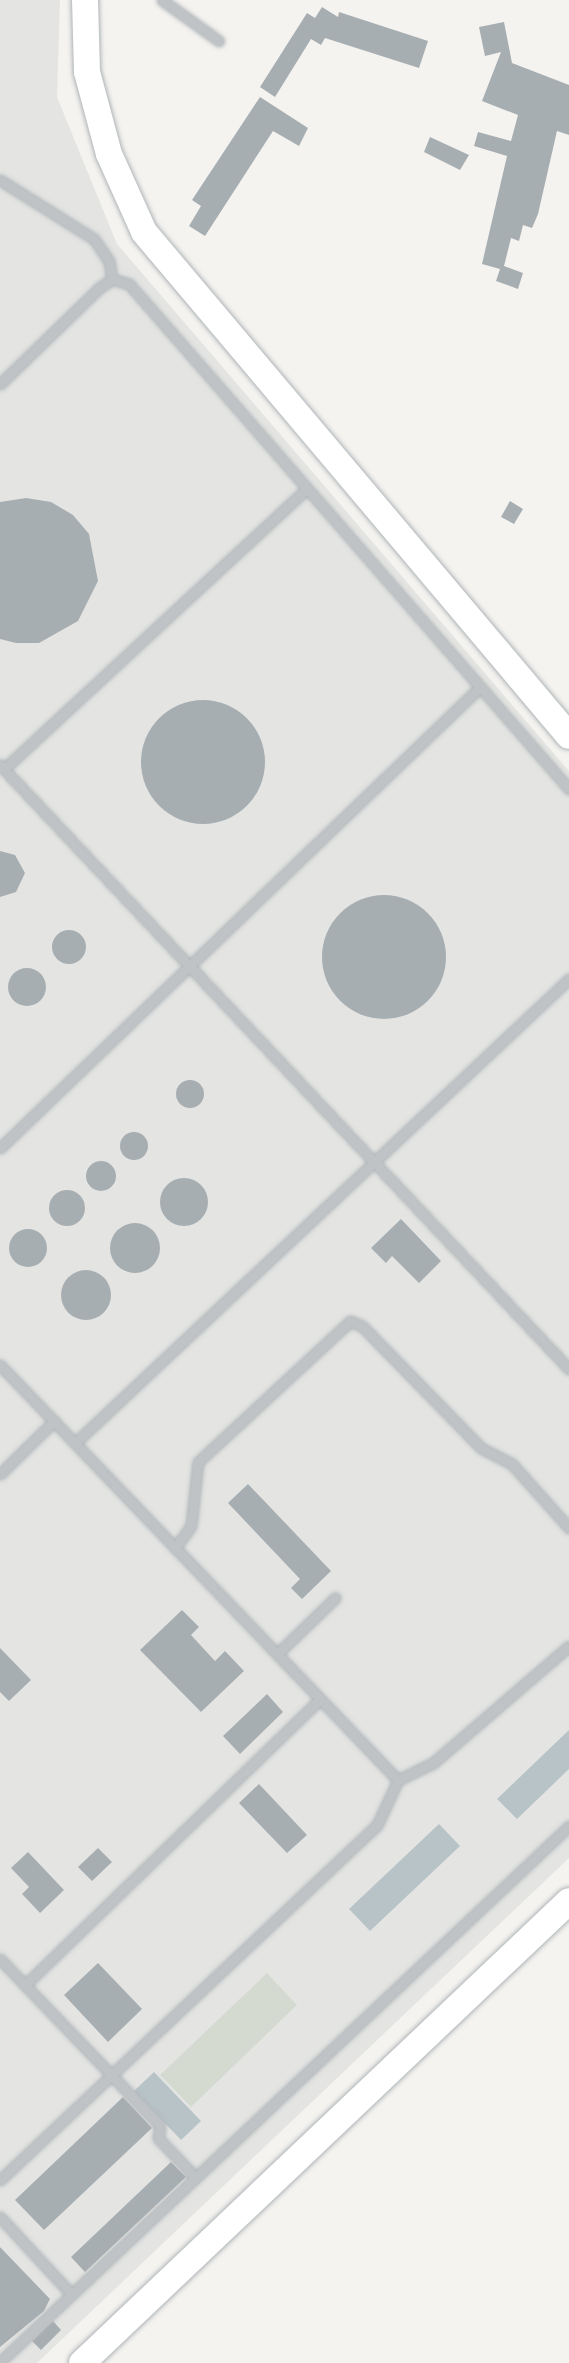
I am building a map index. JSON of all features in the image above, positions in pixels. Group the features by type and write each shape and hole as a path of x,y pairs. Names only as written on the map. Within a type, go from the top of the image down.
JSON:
{"street":[{"path":"85,0 87,72 109,154 144,232 569,736"},
{"path":"82,2363 569,1901"}],"lane":[{"path":"162,0 219,41"},
{"path":"0,180 94,239 109,261 112,279"},
{"path":"0,384 112,279"},
{"path":"112,279 129,284 569,789"},
{"path":"307,488 2,767 569,1368"},
{"path":"0,1148 480,687"},
{"path":"75,1443 569,979"},
{"path":"175,1548 191,1526 198,1462 350,1321 362,1326 481,1448 512,1464 569,1528"},
{"path":"0,1365 398,1780"},
{"path":"0,1474 54,1421"},
{"path":"277,1654 335,1598"},
{"path":"0,2180 110,2073 377,1825 398,1780 433,1763 569,1646"},
{"path":"25,1985 320,1699"},
{"path":"0,2362 569,1826"},
{"path":"0,1959 160,2126 158,2138 195,2177"},
{"path":"0,2217 71,2294"}],"shaded area":[{"path":"0,0 60,0 57,97 117,244 569,771 569,1858 37,2363 0,2363"},
{"path":"569,1730 569,1769 517,1819 497,1799"},
{"path":"439,1824 460,1846 370,1931 349,1909"},
{"path":"267,1973 297,2005 191,2107 160,2075"},
{"path":"154,2072 201,2121 181,2140 134,2091"}],"building":[{"path":"322,7 338,17 339,12 428,41 419,68 325,38 321,45 311,39 275,97 260,87 307,13 315,18"},
{"path":"504,22 512,63 569,85 569,135 557,131 538,214 532,228 523,225 519,241 511,238 504,266 523,273 518,289 496,281 500,269 482,264 507,156 474,146 478,132 511,141 518,115 482,101 501,52 485,56 479,27"},
{"path":"260,97 308,128 299,146 273,131 205,236 189,226 201,206 192,200"},
{"path":"430,137 469,155 460,170 424,152"},
{"path":"26,498 51,502 73,515 89,534 98,581 78,621 39,643 16,643 0,639 0,502"},
{"path":"510,501 523,509 514,524 501,517"},
{"path":"203,700 227,705 247,718 260,738 265,762 260,786 247,806 227,819 203,824 179,819 159,806 146,786 141,762 146,738 159,718 179,705"},
{"path":"0,851 15,855 25,873 16,892 0,897"},
{"path":"384,895 408,900 428,913 441,933 446,957 441,981 428,1001 408,1014 384,1019 360,1014 340,1001 327,981 322,957 327,933 340,913 360,900"},
{"path":"69,930 81,935 86,947 81,959 69,964 57,959 52,947 57,935"},
{"path":"27,968 40,974 46,987 40,1000 27,1006 14,1000 8,987 14,974"},
{"path":"190,1080 200,1084 204,1094 200,1104 190,1108 180,1104 176,1094 180,1084"},
{"path":"134,1132 144,1136 148,1146 144,1156 134,1160 124,1156 120,1146 124,1136"},
{"path":"101,1161 111,1166 116,1176 111,1186 101,1191 91,1186 86,1176 91,1166"},
{"path":"184,1178 201,1185 208,1202 201,1219 184,1226 167,1219 160,1202 167,1185"},
{"path":"67,1190 80,1195 85,1208 80,1221 67,1226 54,1221 49,1208 54,1195"},
{"path":"401,1219 441,1261 419,1283 392,1256 386,1263 371,1248"},
{"path":"135,1223 153,1230 160,1248 153,1266 135,1273 117,1266 110,1248 117,1230"},
{"path":"28,1229 42,1234 47,1248 42,1262 28,1267 14,1262 9,1248 14,1234"},
{"path":"86,1270 103,1278 111,1295 103,1312 86,1320 69,1312 61,1295 69,1278"},
{"path":"248,1484 331,1571 302,1599 291,1588 300,1579 228,1503"},
{"path":"182,1610 199,1627 191,1635 215,1661 225,1651 244,1671 201,1712 140,1650"},
{"path":"0,1648 31,1680 9,1701 0,1692"},
{"path":"267,1694 283,1712 240,1754 223,1736"},
{"path":"259,1784 307,1835 287,1853 239,1803"},
{"path":"98,1848 112,1862 92,1881 78,1867"},
{"path":"28,1852 64,1890 40,1913 22,1894 29,1887 11,1868"},
{"path":"98,1963 142,2009 108,2042 64,1995"},
{"path":"123,2097 152,2128 44,2230 15,2200"},
{"path":"171,2162 186,2177 85,2272 71,2257"},
{"path":"0,2247 50,2299 44,2311 0,2347"},
{"path":"53,2321 61,2330 41,2350 32,2341"}]}
